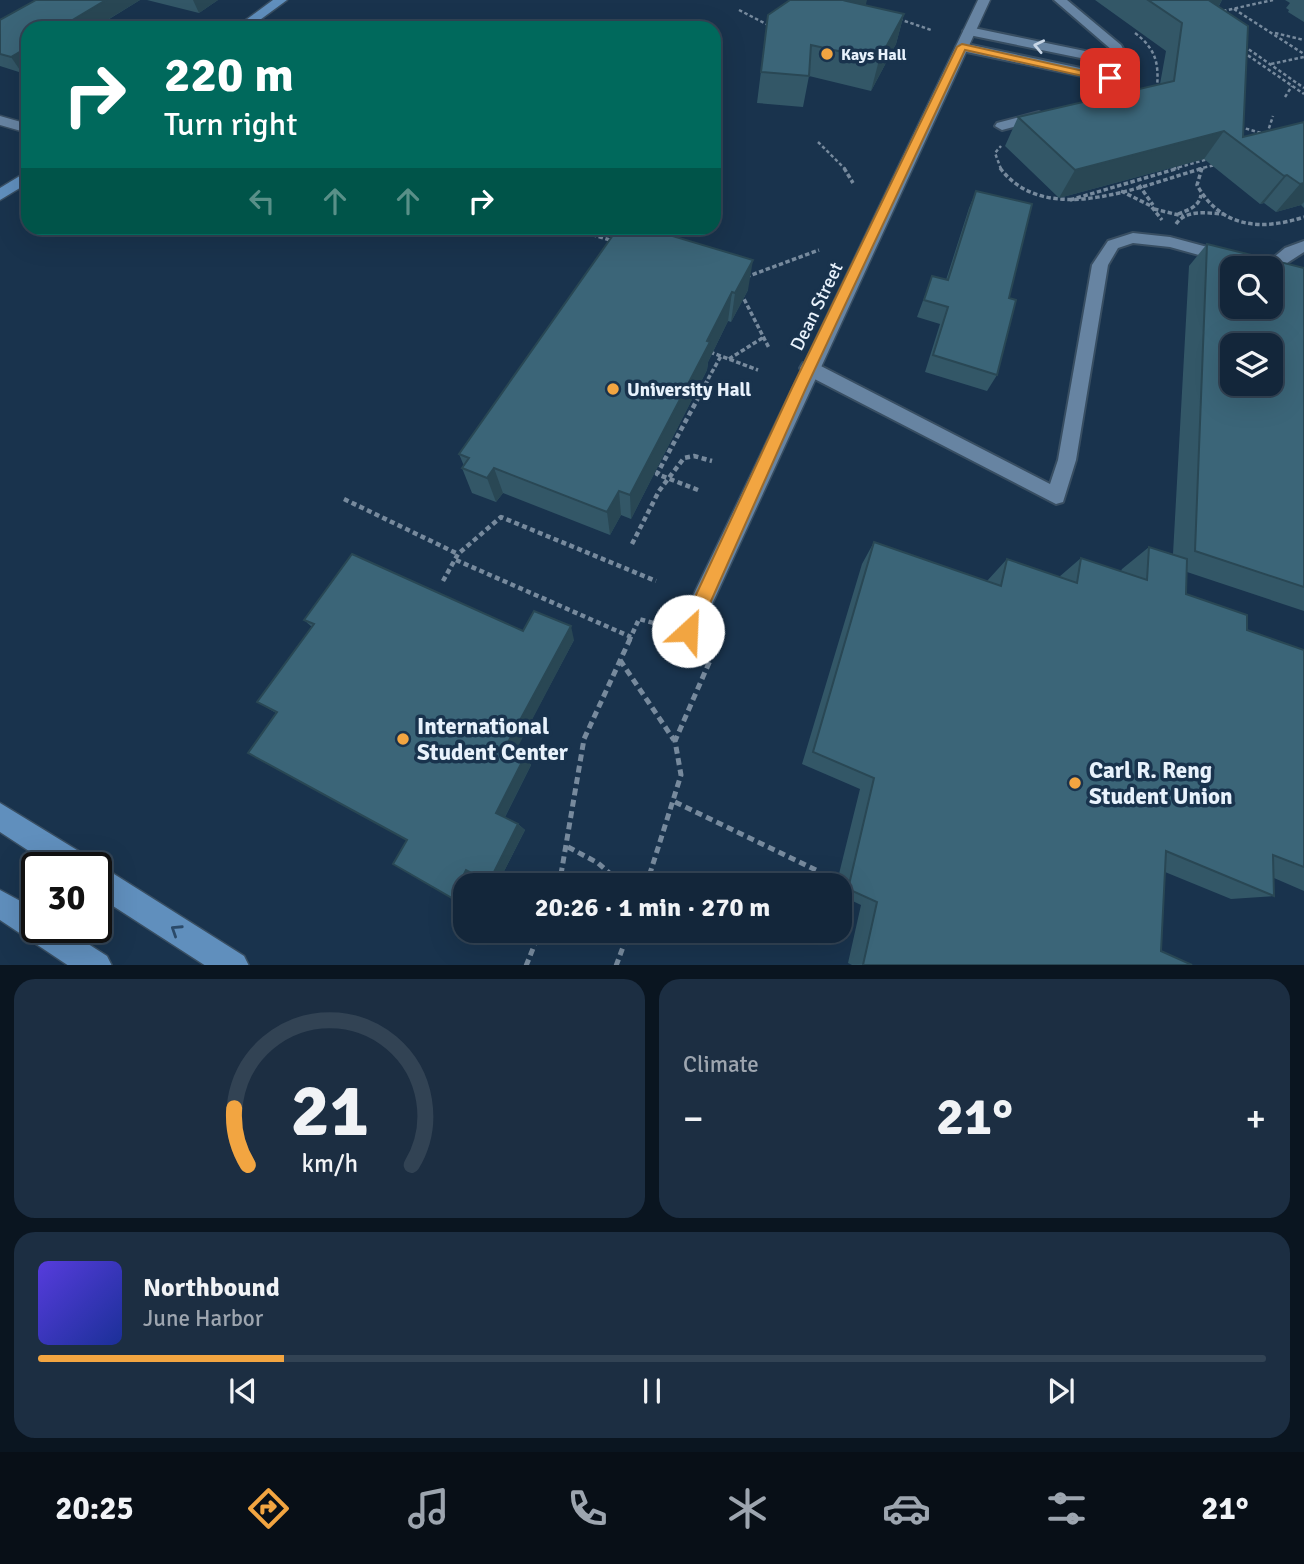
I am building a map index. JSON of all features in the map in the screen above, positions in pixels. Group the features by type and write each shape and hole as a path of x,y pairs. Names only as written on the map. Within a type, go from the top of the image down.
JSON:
{"street":[{"path":"251,21 281,0"},
{"name":"Dean Street","path":"688,631 809,368 984,0"},
{"path":"0,120 21,127"},
{"path":"0,195 21,181"},
{"path":"0,816 55,852"},
{"path":"112,888 234,965"},
{"path":"0,904 21,917"},
{"path":"62,943 97,965"}],"lane":[{"path":"1060,0 1117,48 1127,67 1117,96 1079,106"},
{"path":"966,39 1110,78 1126,73"},
{"path":"1002,126 1053,113"},
{"path":"809,368 901,413 1056,496 1067,460 1100,265 1109,247 1120,240 1155,239 1220,256"},
{"path":"1283,258 1304,246"},
{"path":"1283,272 1293,274"}],"path":[{"path":"1212,14 1273,0"},
{"path":"1250,19 1252,5"},
{"path":"1234,9 1304,56"},
{"path":"739,10 782,32"},
{"path":"892,17 931,30"},
{"path":"1268,31 1304,41"},
{"path":"1291,46 1304,41"},
{"path":"1240,43 1304,88"},
{"path":"1236,48 1304,94"},
{"path":"1156,51 1159,67 1157,90"},
{"path":"1271,64 1304,56"},
{"path":"1285,97 1292,86"},
{"path":"1267,135 1273,116"},
{"path":"1230,124 1274,137"},
{"path":"818,142 842,165 853,183"},
{"path":"1012,144 999,147 995,153 997,167 1017,186 1036,197 1070,201 1096,198 1228,162"},
{"path":"1070,201 1070,198 1212,158 1203,151"},
{"path":"1202,168 1196,185 1201,195 1224,214"},
{"path":"1139,185 1159,210"},
{"path":"1121,191 1153,209 1185,216"},
{"path":"1177,215 1191,209 1200,201 1201,195"},
{"path":"1153,209 1166,229"},
{"path":"1173,230 1179,219 1194,214 1224,214 1247,222 1272,226 1304,217"},
{"path":"594,235 622,244"},
{"path":"735,281 819,250"},
{"path":"741,292 769,348"},
{"path":"729,360 764,337"},
{"path":"708,352 758,370"},
{"path":"698,490 657,474 721,356"},
{"path":"632,544 659,491 684,458 694,456 712,461"},
{"path":"344,499 457,557 631,637"},
{"path":"443,581 457,557 501,517 656,581"},
{"path":"562,873 584,739 639,619 688,631 712,656 675,741"},
{"path":"620,660 675,741 681,775 675,802 650,873"},
{"path":"675,802 818,871"},
{"path":"567,847 579,851 611,873"},
{"path":"526,965 535,943"},
{"path":"616,965 624,943"}],"building":[{"path":"36,0 106,0 71,21 21,21 21,51 11,57 0,54 0,20"},
{"path":"790,0 848,0 846,1 904,14 879,60 811,45 809,76 761,72 768,15"},
{"path":"1148,0 1214,0 1210,1 1248,26 1243,137 1304,122 1304,183 1300,184 1287,175 1284,176 1224,131 1075,170 1018,117 1174,81 1182,23"},
{"path":"976,191 1032,204 1009,298 1016,300 997,375 933,355 948,307 924,300 932,276 948,280"},
{"name":"University Hall","path":"613,235 669,235 753,260 735,293 732,292 707,341 710,342 630,495 619,491 607,512 494,468 487,478 462,468 469,458 459,454"},
{"path":"1207,244 1256,256 1220,256 1220,319 1283,319 1283,263 1304,268 1304,587 1195,551"},
{"name":"Carl R. Reng Student Union","path":"874,542 1001,586 1007,559 1077,583 1081,558 1147,580 1149,547 1187,559 1186,594 1247,615 1247,630 1304,650 1304,867 1273,855 1274,896 1166,851 1161,951 1192,965 863,965 877,902 852,891 852,873 874,778 813,752"},
{"name":"International Student Center","path":"352,554 523,631 534,611 571,626 506,746 525,756 496,813 518,824 494,873 472,873 466,870 464,873 453,873 452,898 393,864 407,840 248,753 277,712 257,702 314,624 304,620"}],"place":[{"name":"Kays Hall","path":"827,54"},
{"name":"University Hall","path":"613,389"},
{"name":"International Student Center","path":"403,739"},
{"name":"Carl R. Reng Student Union","path":"1075,783"}],"route":[{"path":"688,631 799,388 962,47 1110,78"}]}
